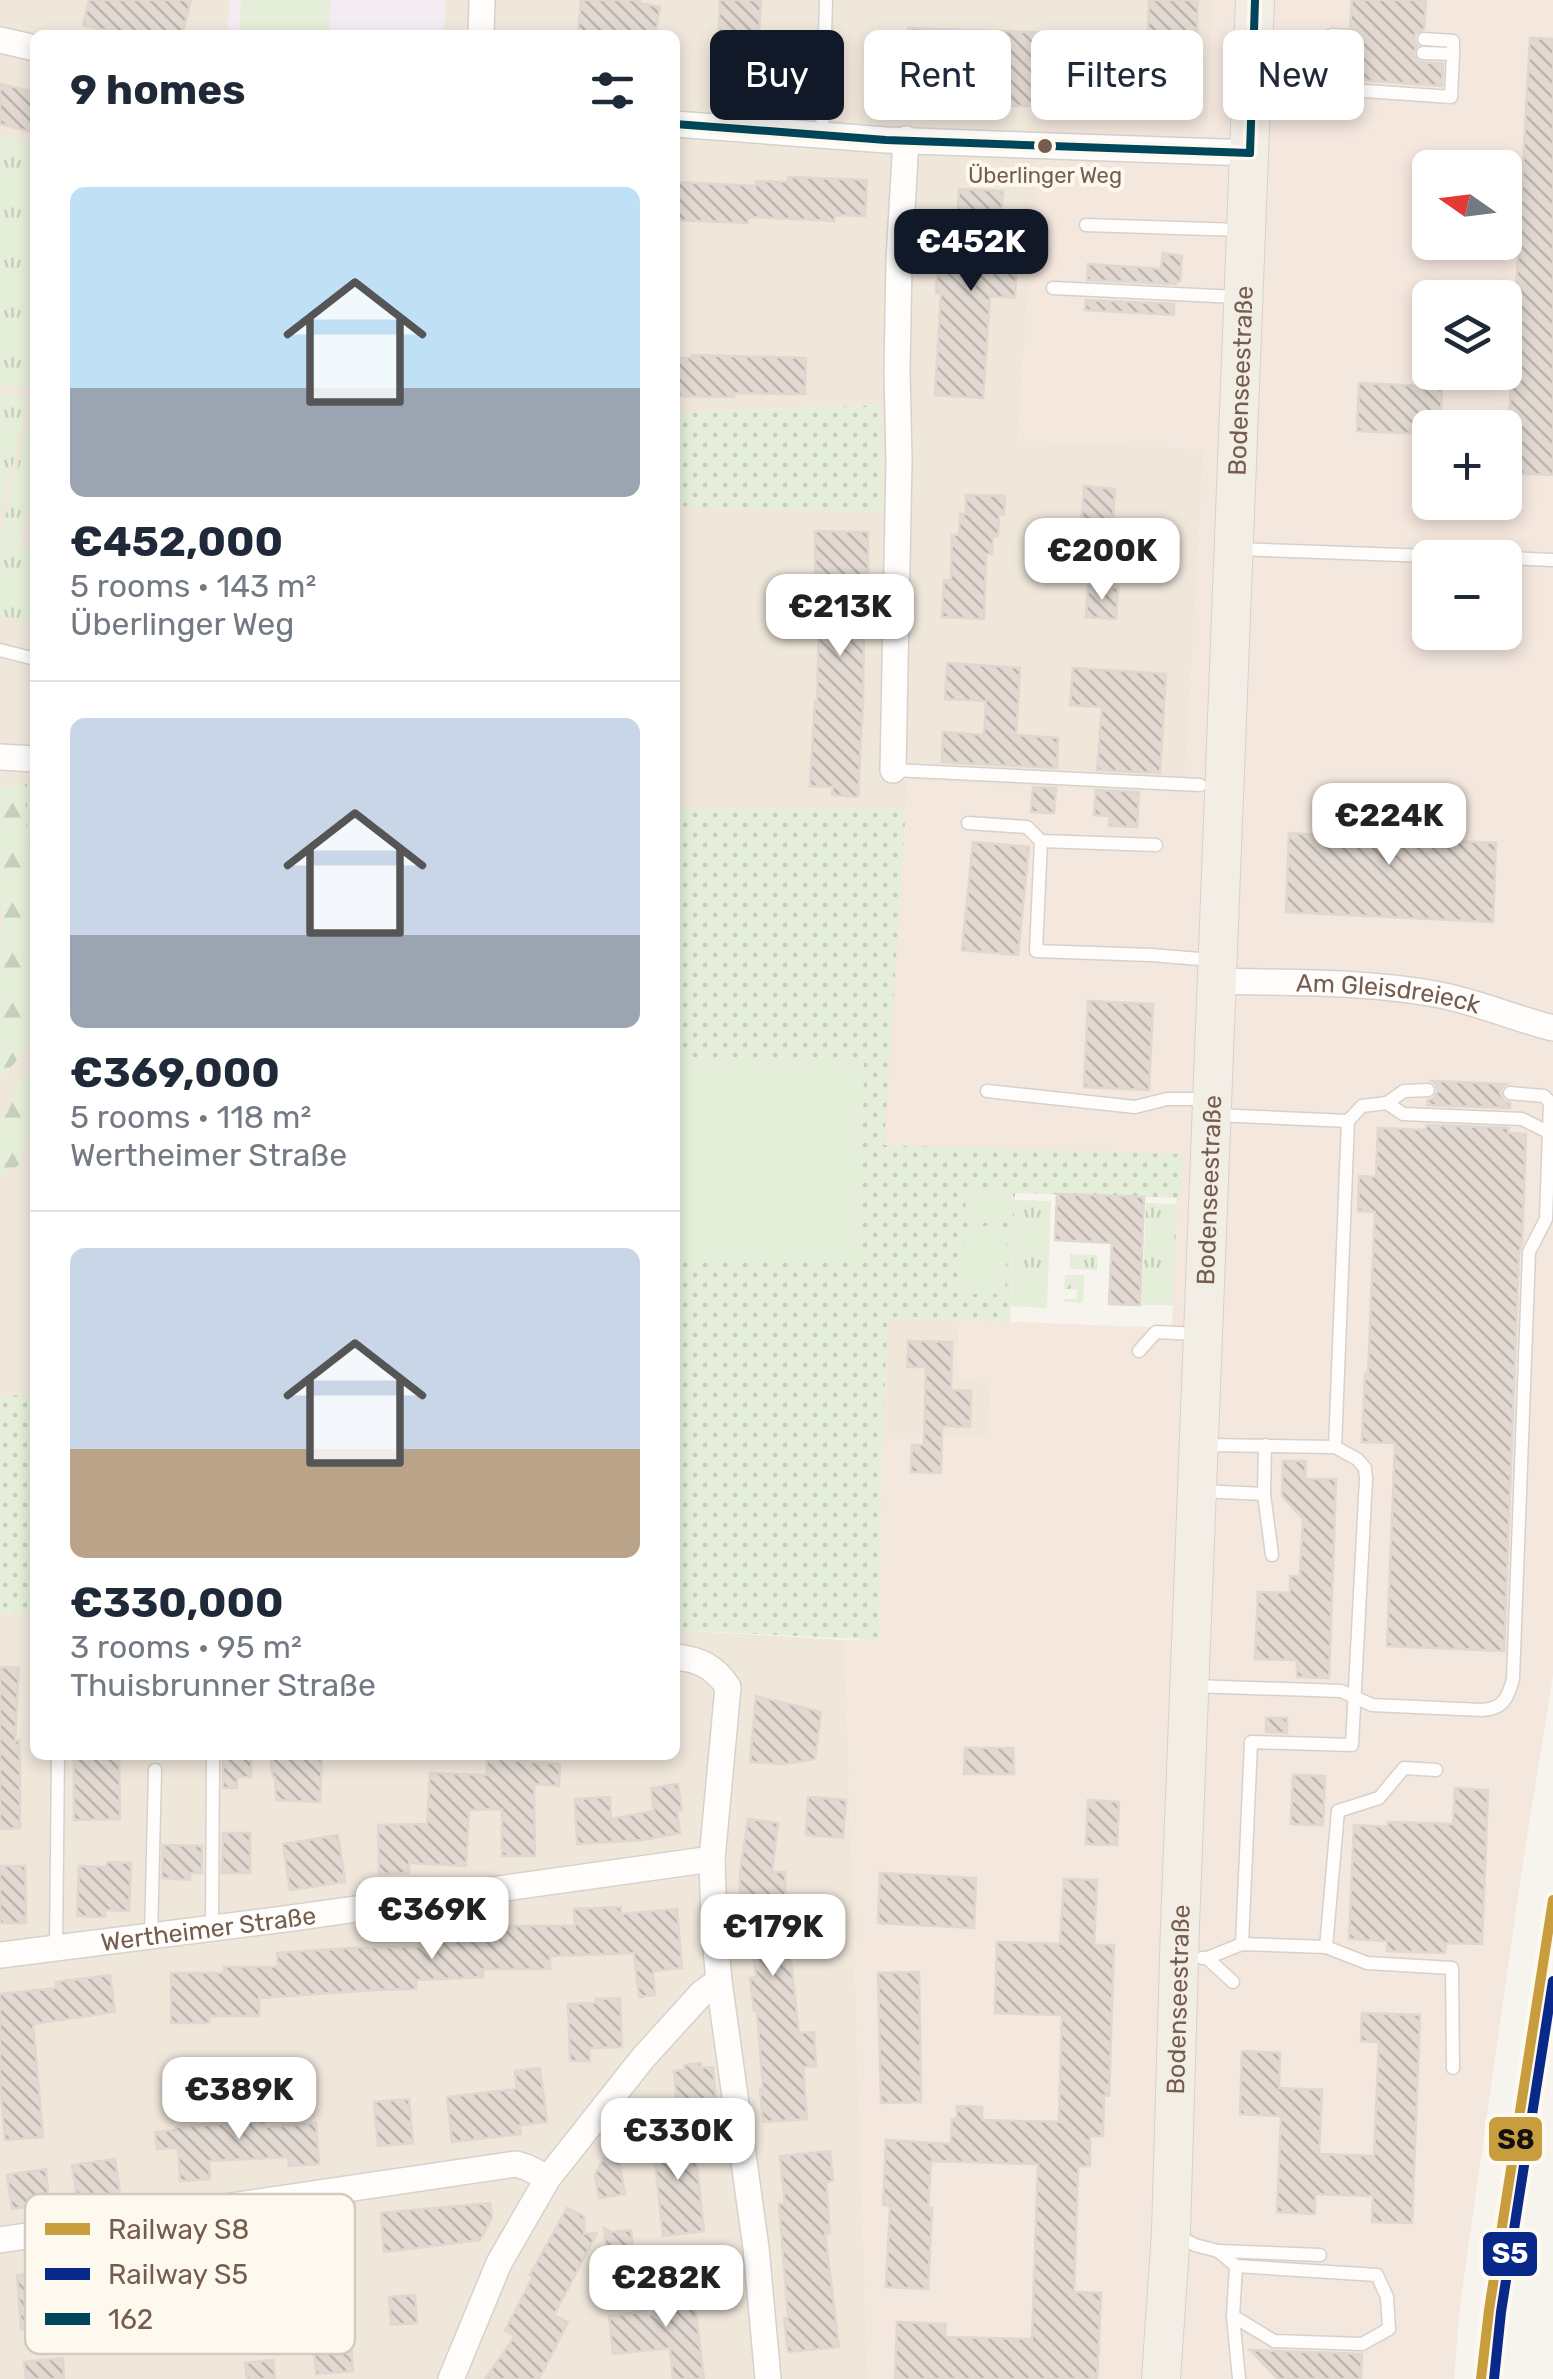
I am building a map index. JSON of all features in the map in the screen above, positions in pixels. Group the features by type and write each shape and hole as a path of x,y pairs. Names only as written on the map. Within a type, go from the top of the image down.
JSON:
{"main road":[{"name":"Bodenseestraße","path":"1255,30 1256,0"},
{"name":"Bodenseestraße","path":"1162,2379 1193,1959 1190,1686 1251,120"}],"street":[{"path":"481,30 482,0"},
{"path":"0,40 30,47"},
{"path":"680,124 906,140 1250,153"},
{"path":"893,770 899,261 906,140"},
{"path":"0,757 30,759"},
{"name":"Am Gleisdreieck","path":"1219,971 1432,993 1467,1000 1553,1028"},
{"path":"680,1658 706,1664 720,1674 728,1687 712,1859 714,1926 718,1981 756,2248 768,2379"},
{"name":"Wertheimer Straße","path":"0,1955 712,1859"},
{"path":"451,2379 499,2264 548,2178 643,2058 702,1992 718,1981"},
{"path":"312,2194 516,2164 548,2178"},
{"path":"0,2240 25,2236"}],"lane":[{"path":"822,135 826,0"},
{"path":"1364,90 1450,97 1453,41 1423,46"},
{"path":"1086,225 1248,230"},
{"path":"1053,288 1245,298"},
{"path":"1234,549 1412,555"},
{"path":"1522,559 1553,560"},
{"path":"0,650 30,657"},
{"path":"893,770 1200,784"},
{"path":"968,822 1027,827 1041,841 1156,845"},
{"path":"1041,841 1036,950 1151,954 1219,971"},
{"path":"1387,1103 1404,1091 1428,1090"},
{"path":"986,1091 1136,1107 1168,1098 1213,1108 1348,1121"},
{"path":"1190,1686 1341,1691 1372,1705 1482,1710 1501,1706 1509,1696 1513,1679 1529,1252 1546,1220 1550,1102 1544,1096 1510,1093"},
{"path":"1336,1447 1348,1121 1362,1106 1387,1103 1403,1114 1522,1119 1548,1132"},
{"path":"1139,1351 1156,1332 1204,1334"},
{"path":"1200,1444 1336,1447 1357,1459 1365,1468 1366,1479 1352,1745 1252,1742 1242,1944"},
{"path":"1265,1445 1264,1494 1272,1555"},
{"path":"1198,1491 1264,1494"},
{"path":"56,1948 58,1760"},
{"path":"212,1929 213,1760"},
{"path":"1326,1947 1338,1811 1379,1798 1404,1768 1436,1770"},
{"path":"151,1936 156,1770"},
{"path":"1193,1959 1242,1944 1326,1947 1367,1962 1452,1968 1453,2068"},
{"path":"1193,1959 1233,1982"},
{"path":"1171,2232 1218,2252 1320,2255"},
{"path":"1218,2252 1236,2266 1377,2275 1387,2298 1388,2328 1362,2344 1274,2341 1233,2316"},
{"path":"1236,2266 1233,2316 1239,2379"}],"shaded area":[{"path":"0,0 1213,0 1208,118 1203,118 1203,30 1031,30 1031,120 1041,120 1018,440 1204,449 1185,794 908,781 906,808 680,808 680,506 883,511 879,405 680,413 680,30 30,30 30,786 25,785 30,932 30,1394 0,1397"},
{"path":"229,0 446,0 444,30 228,30"},
{"path":"1213,0 1553,0 1553,1675 1460,2305 1454,2379 868,2379 845,1640 879,1639 882,1433 989,1437 991,1382 958,1381 960,1320 1172,1328 1178,1155 883,1145 908,781 1185,793 1204,449 1018,441 1041,120 1208,118"},
{"path":"888,1317 960,1320 958,1380 991,1382 989,1438 882,1433"},
{"path":"0,1612 30,1615 30,1760 680,1760 680,1630 845,1640 868,2379 0,2379"}],"green space":[{"path":"241,0 330,0 329,30 239,30"},
{"path":"0,136 30,143 30,378 27,390 0,384"},
{"path":"0,392 29,399 0,514"},
{"path":"880,405 883,512 680,506 680,413"},
{"path":"30,417 30,508 20,547 30,550 30,623 0,615 0,537"},
{"path":"25,784 30,785 30,932"},
{"path":"30,785 30,1045 0,1080 0,943 4,922 0,893 0,788"},
{"path":"680,808 906,808 884,1145 1183,1154 1181,1198 1015,1193 1010,1322 888,1317 879,1640 680,1630"},
{"path":"680,1058 864,1061 861,1261 680,1258"},
{"path":"30,1074 30,1134 19,1165 0,1176 0,1122 8,1112 21,1075"},
{"path":"966,1192 1008,1192 1007,1223 965,1222"},
{"path":"1015,1200 1051,1201 1047,1308 1011,1306"},
{"path":"1146,1203 1177,1204 1173,1305 1142,1305"},
{"path":"964,1228 1007,1230 1005,1294 989,1294 988,1298 962,1294"},
{"path":"1070,1254 1097,1255 1097,1270 1070,1269"},
{"path":"1065,1275 1084,1275 1083,1303 1064,1302 1077,1299 1077,1289 1064,1289"},
{"path":"30,1394 30,1615 0,1612 0,1397"}],"building":[{"path":"89,0 191,0 183,30 104,30 83,25"},
{"path":"581,0 640,0 660,7 656,30 578,30"},
{"path":"720,0 761,0 759,30 719,30"},
{"path":"1149,0 1198,0 1197,30 1148,30"},
{"path":"1352,0 1426,0 1424,29 1415,34 1417,46 1413,54 1419,62 1443,64 1442,86 1364,80 1364,30 1350,26"},
{"path":"1011,32 1031,32 1031,106 1011,106"},
{"path":"1530,38 1553,39 1553,475 1522,474 1522,410 1509,410 1511,390 1522,390 1522,280 1517,280 1518,260 1522,260"},
{"path":"0,84 30,91 30,132 0,124"},
{"path":"788,177 867,180 865,216 835,215 834,221 749,217 748,223 680,220 680,182 756,186 756,181 788,182"},
{"path":"959,189 1003,191 998,262 1017,264 1015,298 990,296 983,398 935,395 941,293 936,293 938,259 955,260"},
{"path":"1163,253 1182,256 1180,281 1176,284 1087,280 1088,264 1161,269"},
{"path":"1086,300 1174,304 1174,315 1085,310"},
{"path":"680,358 806,358 805,394 680,396"},
{"path":"1359,383 1442,390 1441,410 1412,410 1412,433 1357,431"},
{"path":"1084,486 1115,489 1112,534 1081,532"},
{"path":"966,495 1005,496 998,536 993,536 992,554 986,554 984,619 942,617 944,580 951,580 952,535 959,535 960,514 966,514"},
{"path":"815,531 868,532 868,622 864,621 858,797 832,795 833,787 810,786 819,621"},
{"path":"1088,586 1118,588 1116,619 1086,617"},
{"path":"947,663 1020,668 1016,735 1058,738 1057,768 942,762 943,732 984,735 986,701 945,699"},
{"path":"1073,668 1166,674 1160,773 1097,770 1102,707 1070,705"},
{"path":"1033,787 1056,788 1054,813 1031,812"},
{"path":"1096,790 1139,792 1137,827 1109,826 1110,816 1094,815"},
{"path":"1344,794 1412,797 1410,839 1496,843 1493,922 1286,912 1289,833 1342,836"},
{"path":"973,842 1029,847 1018,955 962,950"},
{"path":"1088,1001 1153,1004 1149,1090 1084,1087"},
{"path":"1432,1081 1506,1084 1500,1093 1510,1108 1427,1105 1438,1091"},
{"path":"1426,1125 1509,1128 1508,1133 1526,1134 1504,1651 1387,1646 1395,1443 1362,1442 1375,1212 1358,1211 1359,1176 1376,1177 1378,1128 1426,1130"},
{"path":"1057,1194 1144,1197 1140,1305 1109,1304 1112,1243 1055,1240"},
{"path":"908,1341 952,1342 951,1390 971,1391 970,1427 942,1426 941,1473 911,1472 912,1445 924,1445 926,1367 907,1367"},
{"path":"1283,1461 1306,1461 1305,1479 1336,1479 1329,1678 1297,1677 1297,1660 1255,1659 1258,1592 1290,1593 1290,1576 1300,1576 1303,1519 1282,1496"},
{"path":"0,1667 19,1668 15,1741 19,1740 20,1828 0,1829"},
{"path":"756,1696 821,1712 815,1759 785,1764 750,1762"},
{"path":"1266,1718 1287,1718 1287,1733 1266,1732"},
{"path":"965,1748 1013,1748 1014,1774 964,1774"},
{"path":"74,1760 119,1760 120,1819 74,1820"},
{"path":"223,1760 251,1760 251,1777 237,1777 237,1788 223,1788"},
{"path":"271,1760 322,1760 320,1802 276,1800"},
{"path":"487,1760 560,1764 559,1786 534,1784 535,1856 502,1856 502,1809 469,1810 466,1866 409,1863 409,1873 379,1874 378,1825 427,1824 430,1773 487,1775"},
{"path":"1293,1775 1325,1776 1323,1825 1291,1824"},
{"path":"678,1784 680,1833 577,1844 575,1799 610,1797 611,1819 654,1811 651,1788"},
{"path":"1455,1788 1488,1790 1482,1944 1446,1943 1445,1953 1387,1951 1387,1941 1349,1939 1354,1825 1453,1824"},
{"path":"808,1797 846,1800 843,1838 806,1835"},
{"path":"1088,1800 1119,1802 1117,1845 1086,1844"},
{"path":"748,1819 778,1823 772,1872 785,1872 786,1919 799,2033 814,2032 816,2066 803,2067 807,2119 763,2122 757,2011 750,1978 756,1977 751,1934 741,1935 740,1872"},
{"path":"223,1833 250,1833 250,1873 222,1873"},
{"path":"338,1835 345,1882 290,1890 283,1844"},
{"path":"163,1845 202,1846 202,1873 190,1873 190,1880 162,1878"},
{"path":"107,1862 131,1863 129,1911 105,1910 105,1917 77,1916 79,1866 106,1867"},
{"path":"0,1866 25,1866 26,1923 0,1923"},
{"path":"880,1873 976,1878 974,1928 878,1923"},
{"path":"1064,1879 1097,1880 1094,1945 1114,1945 1109,2096 1104,2095 1103,2136 1090,2136 1090,2166 1078,2166 1074,2292 1101,2293 1097,2379 895,2379 897,2322 946,2324 945,2337 1032,2339 1038,2164 931,2161 928,2289 886,2287 890,2206 883,2205 886,2140 951,2144 957,2106 982,2107 982,2120 1059,2122 1062,2015 995,2013 997,1942 1060,1944"},
{"path":"621,1907 621,1914 677,1909 682,1968 653,1971 655,1995 639,1997 634,1953 550,1956 550,1969 483,1969 483,1977 416,1980 416,1989 259,1998 259,2016 209,2016 209,2023 171,2023 171,1973 224,1973 224,1967 278,1967 277,1953 441,1946 440,1934 508,1930 508,1926 575,1926 574,1909"},
{"path":"919,1972 921,2102 881,2103 878,1973"},
{"path":"110,1975 115,2012 33,2024 43,2137 5,2140 0,1994 57,1988 56,1982"},
{"path":"620,1998 622,2047 589,2048 590,2061 570,2061 568,2004"},
{"path":"1362,2013 1420,2015 1412,2223 1372,2222 1373,2196 1315,2194 1315,2214 1277,2212 1281,2116 1240,2114 1242,2051 1280,2053 1279,2088 1322,2090 1319,2154 1374,2156 1379,2042 1361,2041"},
{"path":"701,2063 701,2068 713,2067 716,2101 677,2105 674,2071"},
{"path":"540,2068 547,2122 520,2125 521,2134 452,2142 447,2097 517,2089 515,2071"},
{"path":"409,2099 413,2143 378,2146 374,2102"},
{"path":"263,2104 264,2127 316,2123 319,2164 289,2166 288,2157 209,2161 210,2179 180,2181 178,2148 157,2149 155,2132 229,2123 228,2106"},
{"path":"693,2130 704,2231 663,2236 652,2133"},
{"path":"830,2151 833,2181 826,2182 830,2233 825,2234 839,2347 788,2352 779,2204 785,2204 780,2156"},
{"path":"618,2156 625,2194 599,2198 595,2175 603,2159"},
{"path":"115,2159 120,2193 76,2194 72,2165"},
{"path":"46,2169 48,2194 25,2194 25,2207 12,2209 7,2175"},
{"path":"490,2203 492,2217 480,2240 384,2252 381,2213"},
{"path":"567,2208 584,2216 584,2234 597,2233 554,2315 568,2322 539,2379 485,2379 515,2336 505,2331"},
{"path":"604,2228 612,2232 631,2230 635,2271 609,2274"},
{"path":"25,2274 25,2329 21,2329 17,2275"},
{"path":"696,2274 699,2306 695,2306 704,2379 673,2379 670,2348 613,2354 609,2316 671,2312 667,2277"},
{"path":"415,2295 417,2323 391,2325 389,2297"},
{"path":"1250,2350 1362,2354 1361,2379 1278,2379"},
{"path":"314,2354 352,2354 353,2371 316,2374"},
{"path":"63,2358 64,2379 26,2379 24,2362"},
{"path":"273,2360 275,2379 247,2379 245,2363"}],"rail line":[{"name":"S8","path":"1481,2379 1553,1900"},
{"name":"S5","path":"1494,2379 1553,1981"}],"transit line":[{"name":"162","path":"1250,153 1255,0"},
{"name":"162","path":"680,124 886,140 1250,153"}],"place":[{"name":"Überlinger Weg","path":"1045,146"}]}
